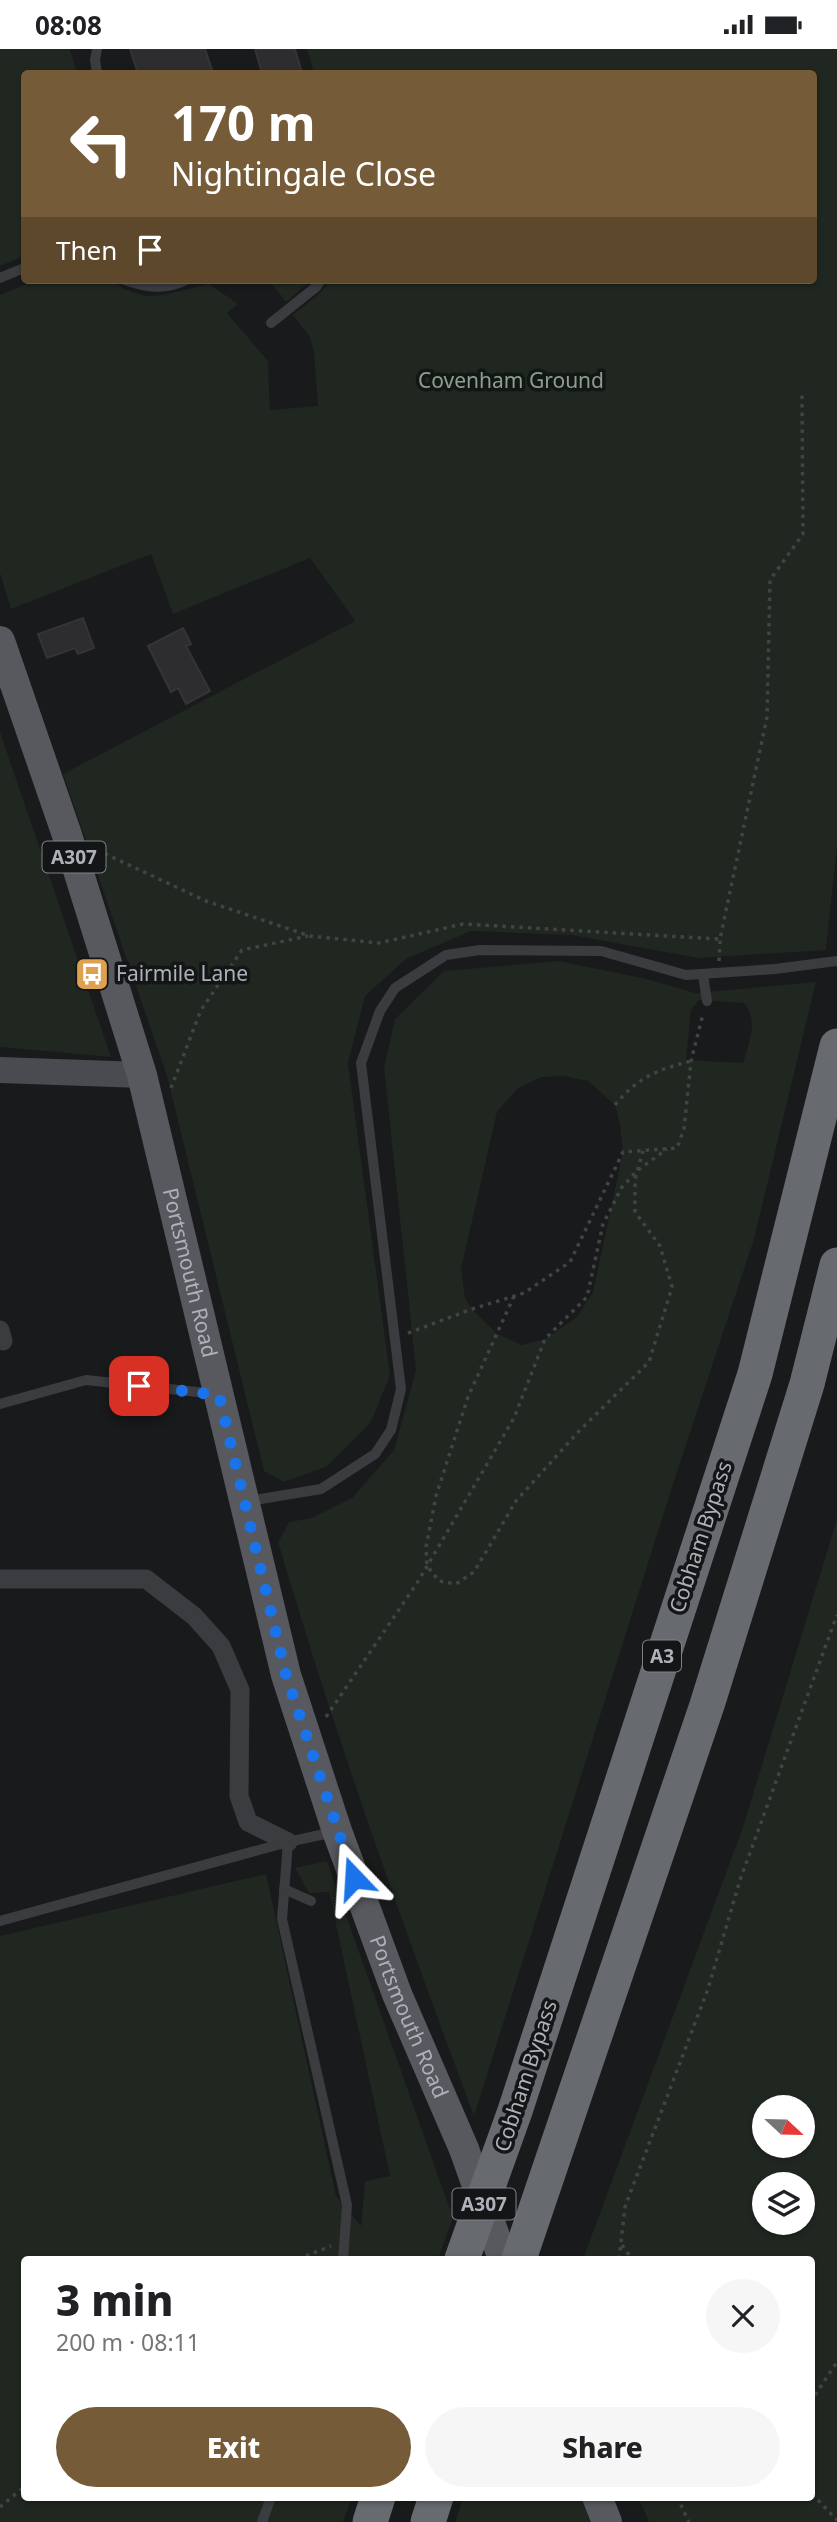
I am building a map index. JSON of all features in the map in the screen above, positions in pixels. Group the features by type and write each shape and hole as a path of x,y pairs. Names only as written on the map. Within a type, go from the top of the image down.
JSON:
{"highway":[{"name":"Cobham Bypass","path":"463,2256 515,2112 755,1374 837,1046"},
{"path":"520,2256 707,1705 807,1384 837,1265"},
{"path":"370,2522 377,2501"},
{"path":"428,2522 435,2501"}],"main road":[{"name":"Portsmouth Road","path":"0,641 67,835 142,1075 286,1675 337,1832 397,1994 464,2149 502,2256"},
{"path":"599,2501 607,2522"}],"street":[{"path":"0,1070 142,1075"},
{"path":"0,1579 146,1579 194,1616 221,1646 240,1690 239,1796 248,1822 288,1842"}],"lane":[{"path":"97,49 97,70"},
{"path":"0,278 21,269"},
{"path":"138,284 150,288 174,284"},
{"path":"271,323 318,284"},
{"path":"245,1502 321,1489 375,1454 391,1430 401,1389 361,1063 380,1011 395,988 446,955 480,950 601,951 686,975 775,969 837,961"},
{"path":"703,975 707,1001"},
{"path":"0,1404 86,1380 219,1395"},
{"path":"0,1921 288,1842 337,1832"},
{"path":"288,1842 282,1919 347,2205 343,2256"},
{"path":"284,1889 310,1901"},
{"path":"262,2522 270,2501"}],"path":[{"path":"719,965 720,939 767,717 770,580 803,534 802,395"},
{"path":"67,835 206,901 310,936 379,943 463,924 720,939"},
{"path":"155,1129 201,1010 243,950 310,936"},
{"path":"414,1331 524,1293 570,1262 623,1152 677,1148 684,1129 691,1061 707,1001"},
{"path":"615,1105 625,1092 656,1070 691,1061"},
{"path":"307,1741 334,1706 427,1566 514,1418 545,1339 587,1297 603,1224 622,1187 638,1170 667,1149"},
{"path":"514,1296 468,1397 436,1496 426,1547 427,1566 439,1581 456,1584 474,1572 516,1501 580,1430 649,1362 672,1287 660,1246 635,1212 635,1179 643,1151"},
{"path":"619,2256 625,2207 708,1989 740,1880 837,1615"},
{"path":"621,2243 630,2256"},
{"path":"815,2395 837,2362"},
{"path":"0,2507 21,2490"},
{"path":"815,2497 837,2520"},
{"path":"679,2501 689,2522"}],"green space":[{"path":"0,49 70,49 76,70 21,70 21,257 0,266"},
{"name":"Covenham Ground","path":"307,49 837,49 837,847 826,950 698,958 571,935 471,931 406,959 365,996 348,1063 390,1375 371,1422 326,1467 284,1482 264,1471 167,1076 63,774 355,621 310,558 173,614 151,554 11,609 0,573 0,295 26,284 117,284 145,296 163,295 209,284 238,304 227,313 268,361 270,410 318,406 314,353 310,337 293,315 328,284 817,284 817,70 313,70"},
{"path":"272,284 306,284 286,302"},
{"path":"0,732 111,1057 0,1047"},
{"path":"559,961 647,979 695,993 816,982 754,1239 673,1484 474,2116 371,1831 278,1542 289,1522 312,1518 352,1498 394,1450 416,1370 384,1068 395,1019 444,971","holes":["699,1000 744,1003 749,1010 752,1024 743,1063 686,1060 691,1010","563,1076 588,1081 615,1105 623,1152 593,1292 577,1317 545,1339 522,1345 496,1333 472,1309 465,1298 461,1269 497,1112 518,1088 542,1077"]},
{"path":"837,1519 837,2522 649,2522 640,2501 815,2501 815,2256 584,2256 743,1827"},
{"path":"327,1861 453,2218 439,2256 21,2256 21,2501 351,2501 343,2522 0,2522 0,1936 266,1874 336,2196 361,2226 365,2181 390,2176 329,1892 309,1893 295,1868"},
{"path":"463,2501 582,2501 591,2522 455,2522"}],"building":[{"path":"130,49 205,49 212,70 137,70"},
{"path":"255,49 295,49 301,70 261,70"},
{"path":"83,618 94,648 78,654 75,648 47,658 38,634"},
{"path":"183,628 191,644 186,646 210,691 186,704 178,688 171,692 148,646"}],"place":[{"name":"Fairmile Lane","path":"92,974"}],"route":[{"path":"139,1386 219,1395 286,1675 354,1878"}]}
